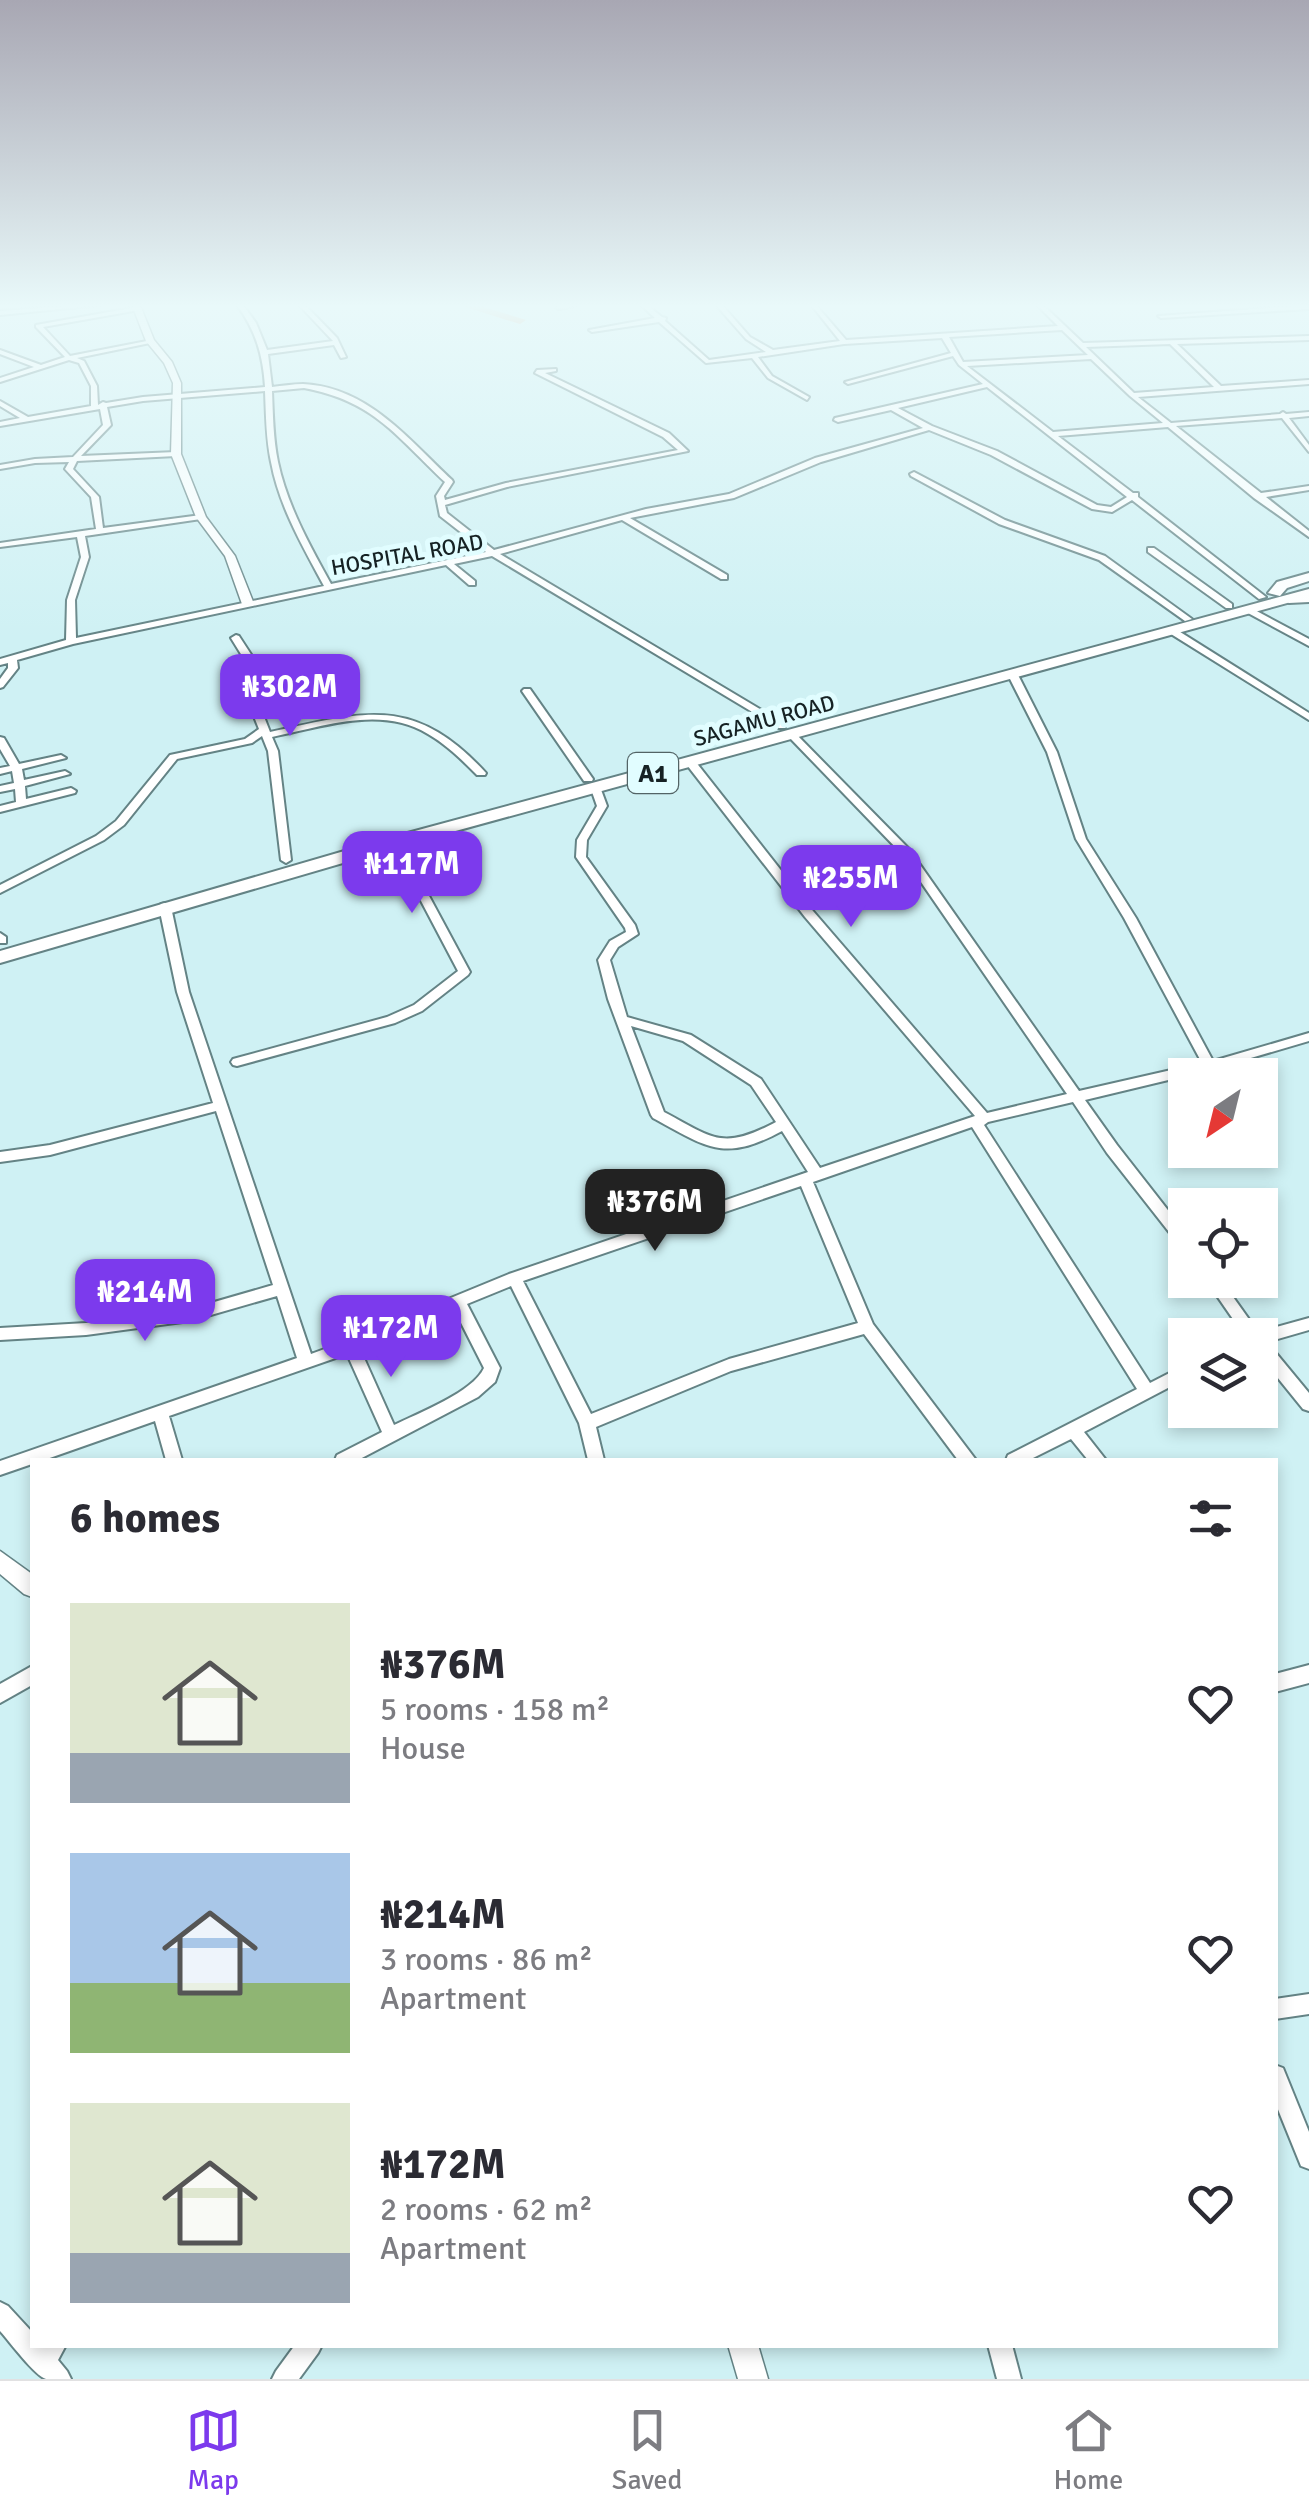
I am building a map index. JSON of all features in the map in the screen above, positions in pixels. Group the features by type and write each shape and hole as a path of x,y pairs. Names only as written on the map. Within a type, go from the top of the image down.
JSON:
{"highway":[{"name":"SAGAMU ROAD","path":"74,927 286,860 691,763 787,731 1014,675 1292,593"},
{"name":"SAGAMU ROAD","path":"0,943 166,907 592,784 1181,626 1229,606 1292,593"}],"street":[{"path":"21,416 26,419"},
{"path":"0,424 42,416"},
{"path":"100,532 95,497 69,470 73,460 106,425 103,416"},
{"path":"175,416 176,454 201,517 230,556 248,604"},
{"path":"270,416 276,468 293,518 328,586"},
{"path":"384,416 448,482 440,504 443,514 493,554 623,517 731,496 818,460 928,428"},
{"path":"440,504 506,485 684,451 666,435 627,416"},
{"path":"838,420 856,416"},
{"path":"907,416 994,453 1095,507 1112,510 1134,495"},
{"path":"1028,416 1094,470 1292,593 1309,643"},
{"path":"1159,416 1309,535"},
{"path":"1052,434 1264,416"},
{"path":"1284,416 1309,450"},
{"path":"0,467 176,454"},
{"path":"914,474 1002,522 1102,558 1181,626 1309,717"},
{"path":"1257,496 1309,488"},
{"path":"0,544 201,517"},
{"path":"623,517 724,577"},
{"path":"71,642 71,600 85,557 81,535"},
{"path":"1151,550 1229,606"},
{"name":"HOSPITAL ROAD","path":"6,661 71,642 493,554 787,731 905,851 1168,1219"},
{"path":"447,562 472,583"},
{"path":"236,638 248,660 256,708 273,751 286,860"},
{"path":"0,685 13,668 6,661"},
{"path":"1014,675 1052,752 1081,840 1130,918 1206,1058"},
{"path":"526,691 592,784 602,806 582,840 582,857 631,928 632,934 614,944 604,960 610,996 624,1020 658,1115 724,1148 744,1147 784,1124"},
{"path":"0,890 100,838 120,823 174,756 248,741 266,732 340,717 402,718 436,730 481,774"},
{"path":"0,740 17,770 16,786 22,804"},
{"path":"248,741 273,751"},
{"path":"0,771 61,758"},
{"path":"691,763 809,914 980,1120 1146,1390"},
{"path":"0,790 65,774"},
{"path":"0,809 72,791"},
{"path":"237,1062 390,1020 418,1008 464,972 395,842"},
{"path":"166,907 183,992 218,1106 306,1362"},
{"path":"624,1020 687,1038 756,1082 784,1124 812,1179 867,1327 966,1458"},
{"path":"1237,1058 1309,1037"},
{"path":"0,1468 351,1346 514,1278 980,1120 1168,1076"},
{"path":"0,1157 50,1150 218,1106"},
{"path":"514,1278 587,1423 596,1458"},
{"path":"0,1334 86,1329 190,1315 279,1289"},
{"path":"346,1458 474,1392 490,1377 492,1368 457,1300"},
{"path":"1278,1335 1309,1324"},
{"path":"587,1423 729,1366 867,1327"},
{"path":"351,1346 390,1433"},
{"path":"1278,1365 1309,1404"},
{"path":"1018,1458 1168,1380"},
{"path":"160,1411 173,1458"},
{"path":"1074,1432 1096,1458"},
{"path":"0,1561 30,1584"},
{"path":"1278,1680 1309,1674"},
{"path":"0,1694 30,1675"},
{"path":"1278,2009 1309,2004"},
{"path":"1278,2083 1309,2158"},
{"path":"0,2314 30,2342"},
{"path":"284,2379 308,2348"},
{"path":"744,2348 753,2379"},
{"path":"1001,2348 1009,2379"}]}
